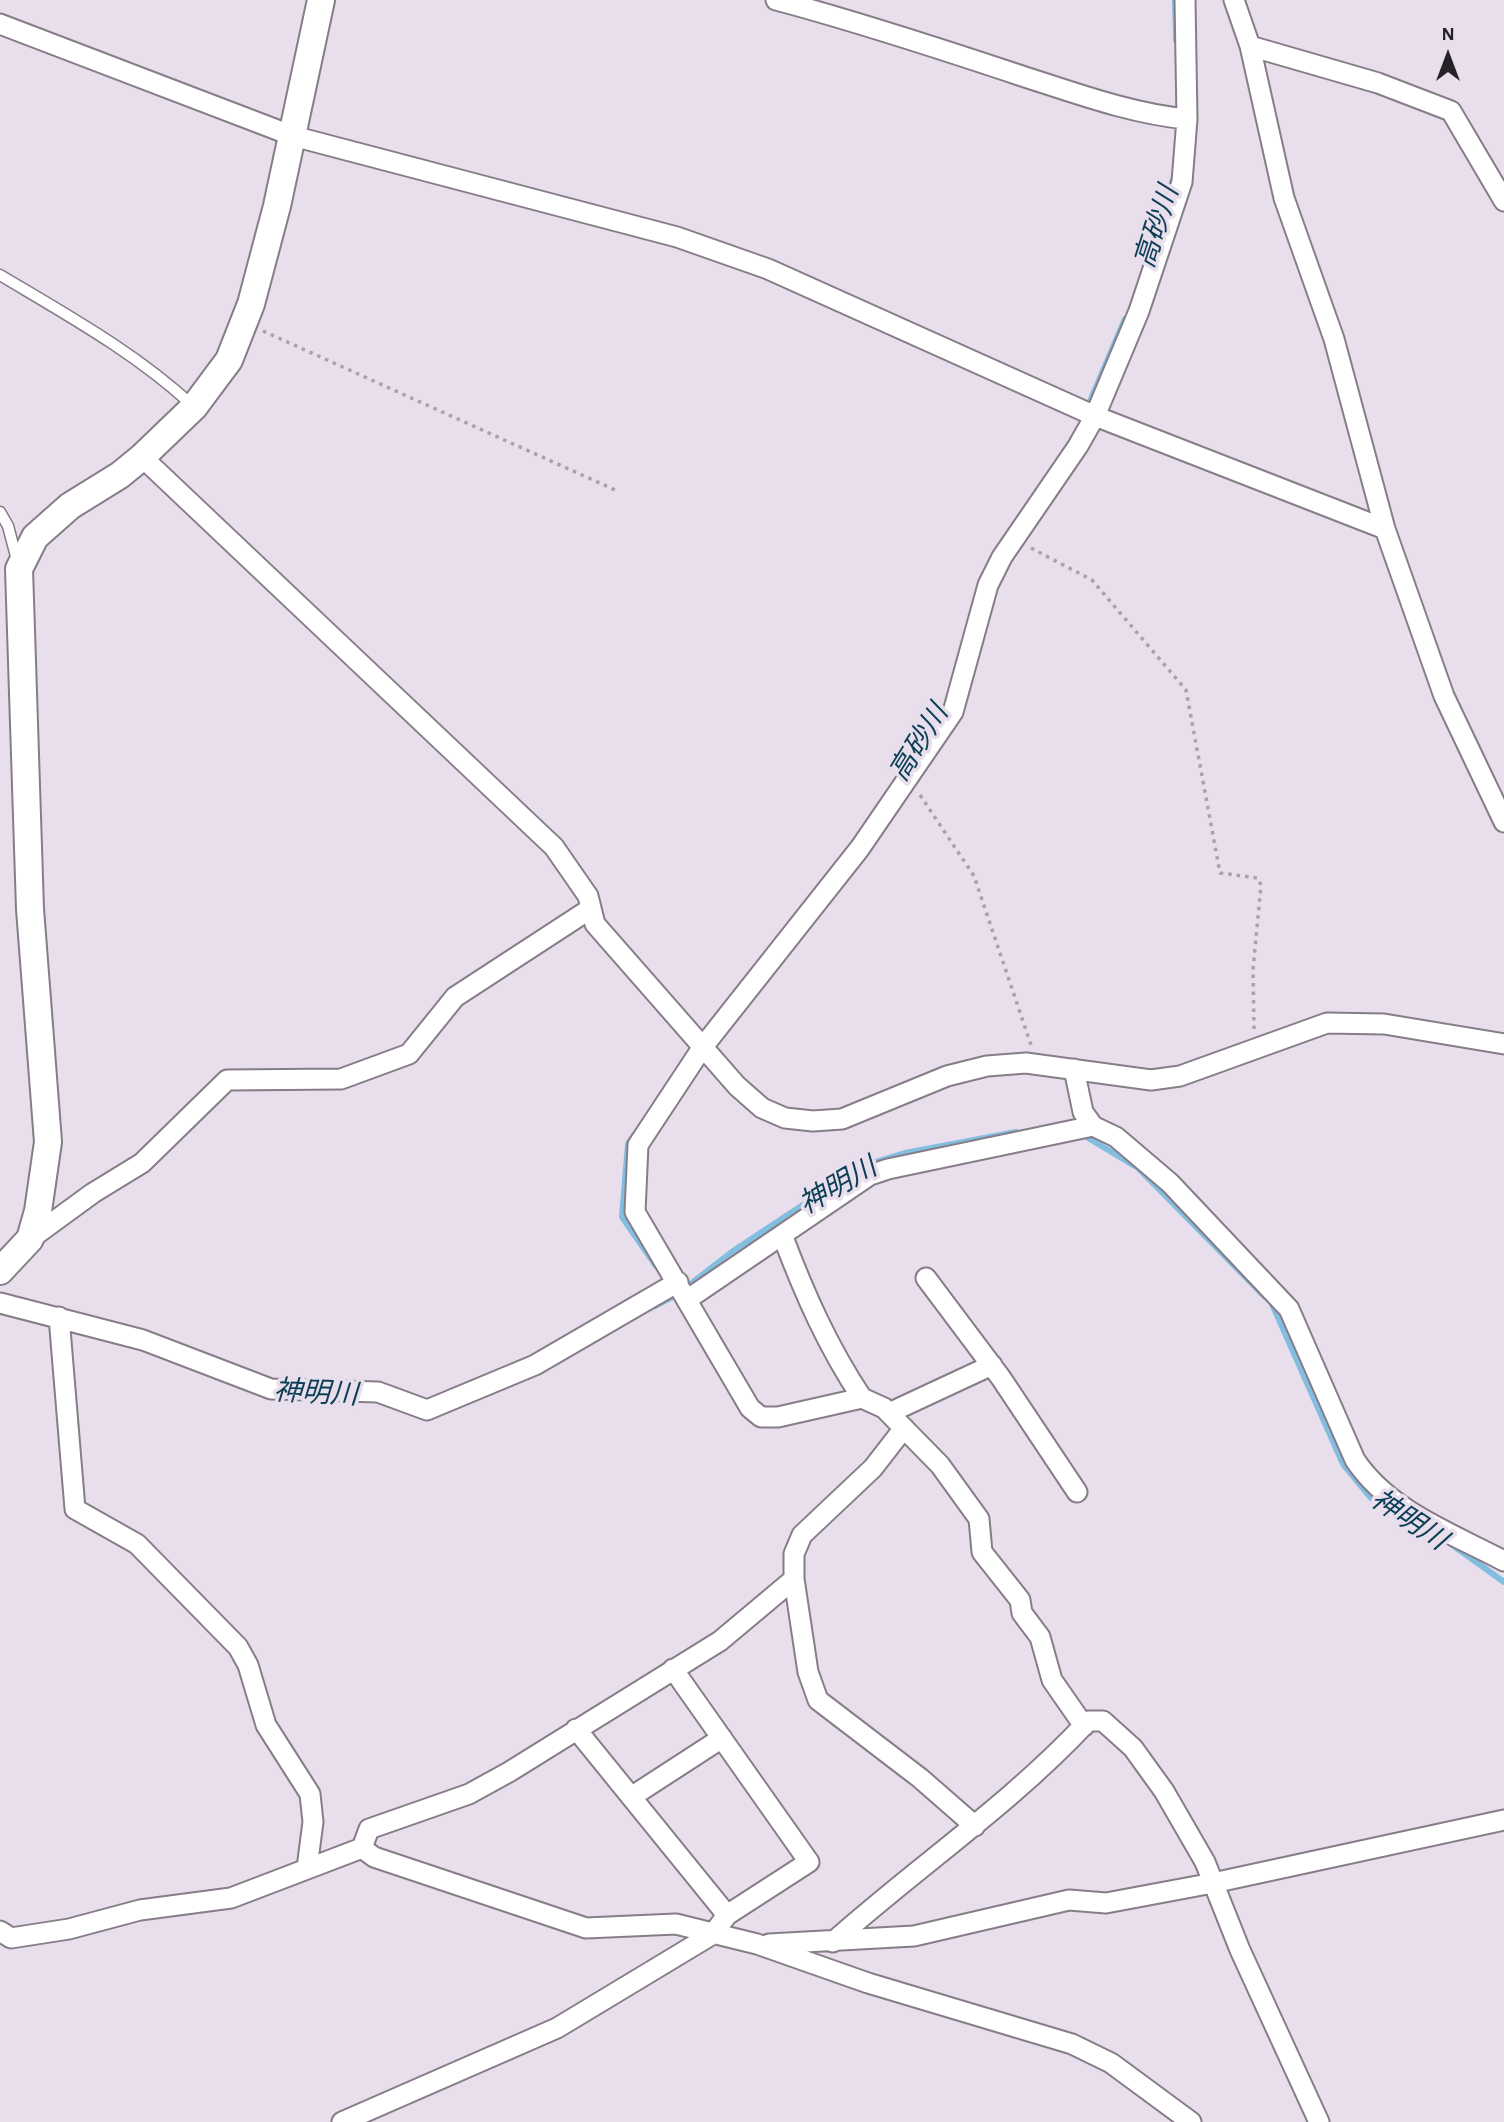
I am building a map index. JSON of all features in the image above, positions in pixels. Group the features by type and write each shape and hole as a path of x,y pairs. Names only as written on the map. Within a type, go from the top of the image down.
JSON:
{"street":[{"path":"30,1240 38,1211 48,1142 30,909 19,569 35,537 70,506 120,475 142,457 194,407 229,360 245,323 293,136 321,0"},
{"path":"776,0 836,15 1067,90 1166,117 1188,119"},
{"path":"862,1398 778,1417 761,1417 750,1408 635,1212 638,1145 702,1048 860,848 953,712 988,585 1014,539 1079,446 1095,416 1139,311 1182,182 1188,119 1185,0"},
{"path":"1234,0 1250,46 1284,198 1334,339 1385,529 1444,696 1504,822"},
{"path":"0,23 293,136 729,254 1095,416 1385,529"},
{"path":"1250,46 1378,83 1451,111 1504,201"},
{"path":"142,457 554,846 588,896 595,924 702,1048 762,1108 785,1118 813,1121 842,1119 947,1076 987,1066 1037,1064 1151,1080 1180,1076 1327,1023 1358,1021 1504,1044"},
{"path":"0,1271 30,1240 93,1193 142,1163 227,1080 341,1079 409,1054 455,997 590,909"},
{"path":"1074,1069 1083,1112 1093,1126 1116,1137 1170,1183 1289,1309 1354,1460 1367,1479 1386,1497 1504,1561"},
{"path":"688,1299 783,1237 870,1175 1093,1126"},
{"path":"783,1237 808,1305 835,1356 862,1398 888,1412 940,1465 979,1519 982,1552 1020,1600 1022,1612 1041,1637 1052,1680 1084,1726"},
{"path":"926,1278 992,1365 1077,1492"},
{"path":"0,1303 143,1340 271,1389 378,1392 427,1410 535,1365 678,1282"},
{"path":"59,1317 75,1509 137,1544 238,1647 248,1665 266,1725 310,1794 313,1822 307,1868"},
{"path":"888,1412 992,1365"},
{"path":"904,1428 873,1468 802,1535 794,1554 794,1579 808,1672 818,1700 920,1778 975,1826"},
{"path":"0,1931 11,1938 69,1929 140,1910 231,1898 362,1848 369,1829 468,1794 720,1640 794,1579"},
{"path":"342,2122 557,2028 713,1934 727,1915 809,1862 673,1669"},
{"path":"834,1942 883,1898 975,1826 1044,1767 1088,1721 1103,1721 1133,1748 1164,1791 1205,1862 1240,1950 1319,2122"},
{"path":"576,1729 727,1915"},
{"path":"631,1797 722,1738"},
{"path":"757,1944 914,1936 1069,1900 1106,1903 1213,1883 1504,1819"},
{"path":"362,1848 374,1857 586,1928 676,1924 757,1944 868,1983 1072,2044 1111,2063 1191,2122"}],"lane":[{"path":"0,275 111,342 165,380 194,407"},
{"path":"0,512 8,526 19,569"}],"path":[{"path":"245,323 615,490"},
{"path":"1014,539 1092,580 1186,690 1220,873 1258,878 1261,885 1253,970 1254,1048"},
{"path":"908,777 974,876 1037,1064"}],"waterway":[{"name":"高砂川","path":"1175,0 1176,40"},
{"name":"高砂川","path":"1167,197 1175,174"},
{"name":"高砂川","path":"1091,399 1125,319"},
{"name":"神明川","path":"655,1306 676,1295 733,1251 862,1166 905,1153 1016,1132"},
{"name":"神明川","path":"1080,1133 1138,1168 1265,1297"},
{"name":"高砂川","path":"634,1135 628,1144 622,1217 656,1266"},
{"name":"神明川","path":"1272,1304 1343,1464 1371,1498 1396,1513"},
{"name":"神明川","path":"1451,1544 1504,1582"}]}
